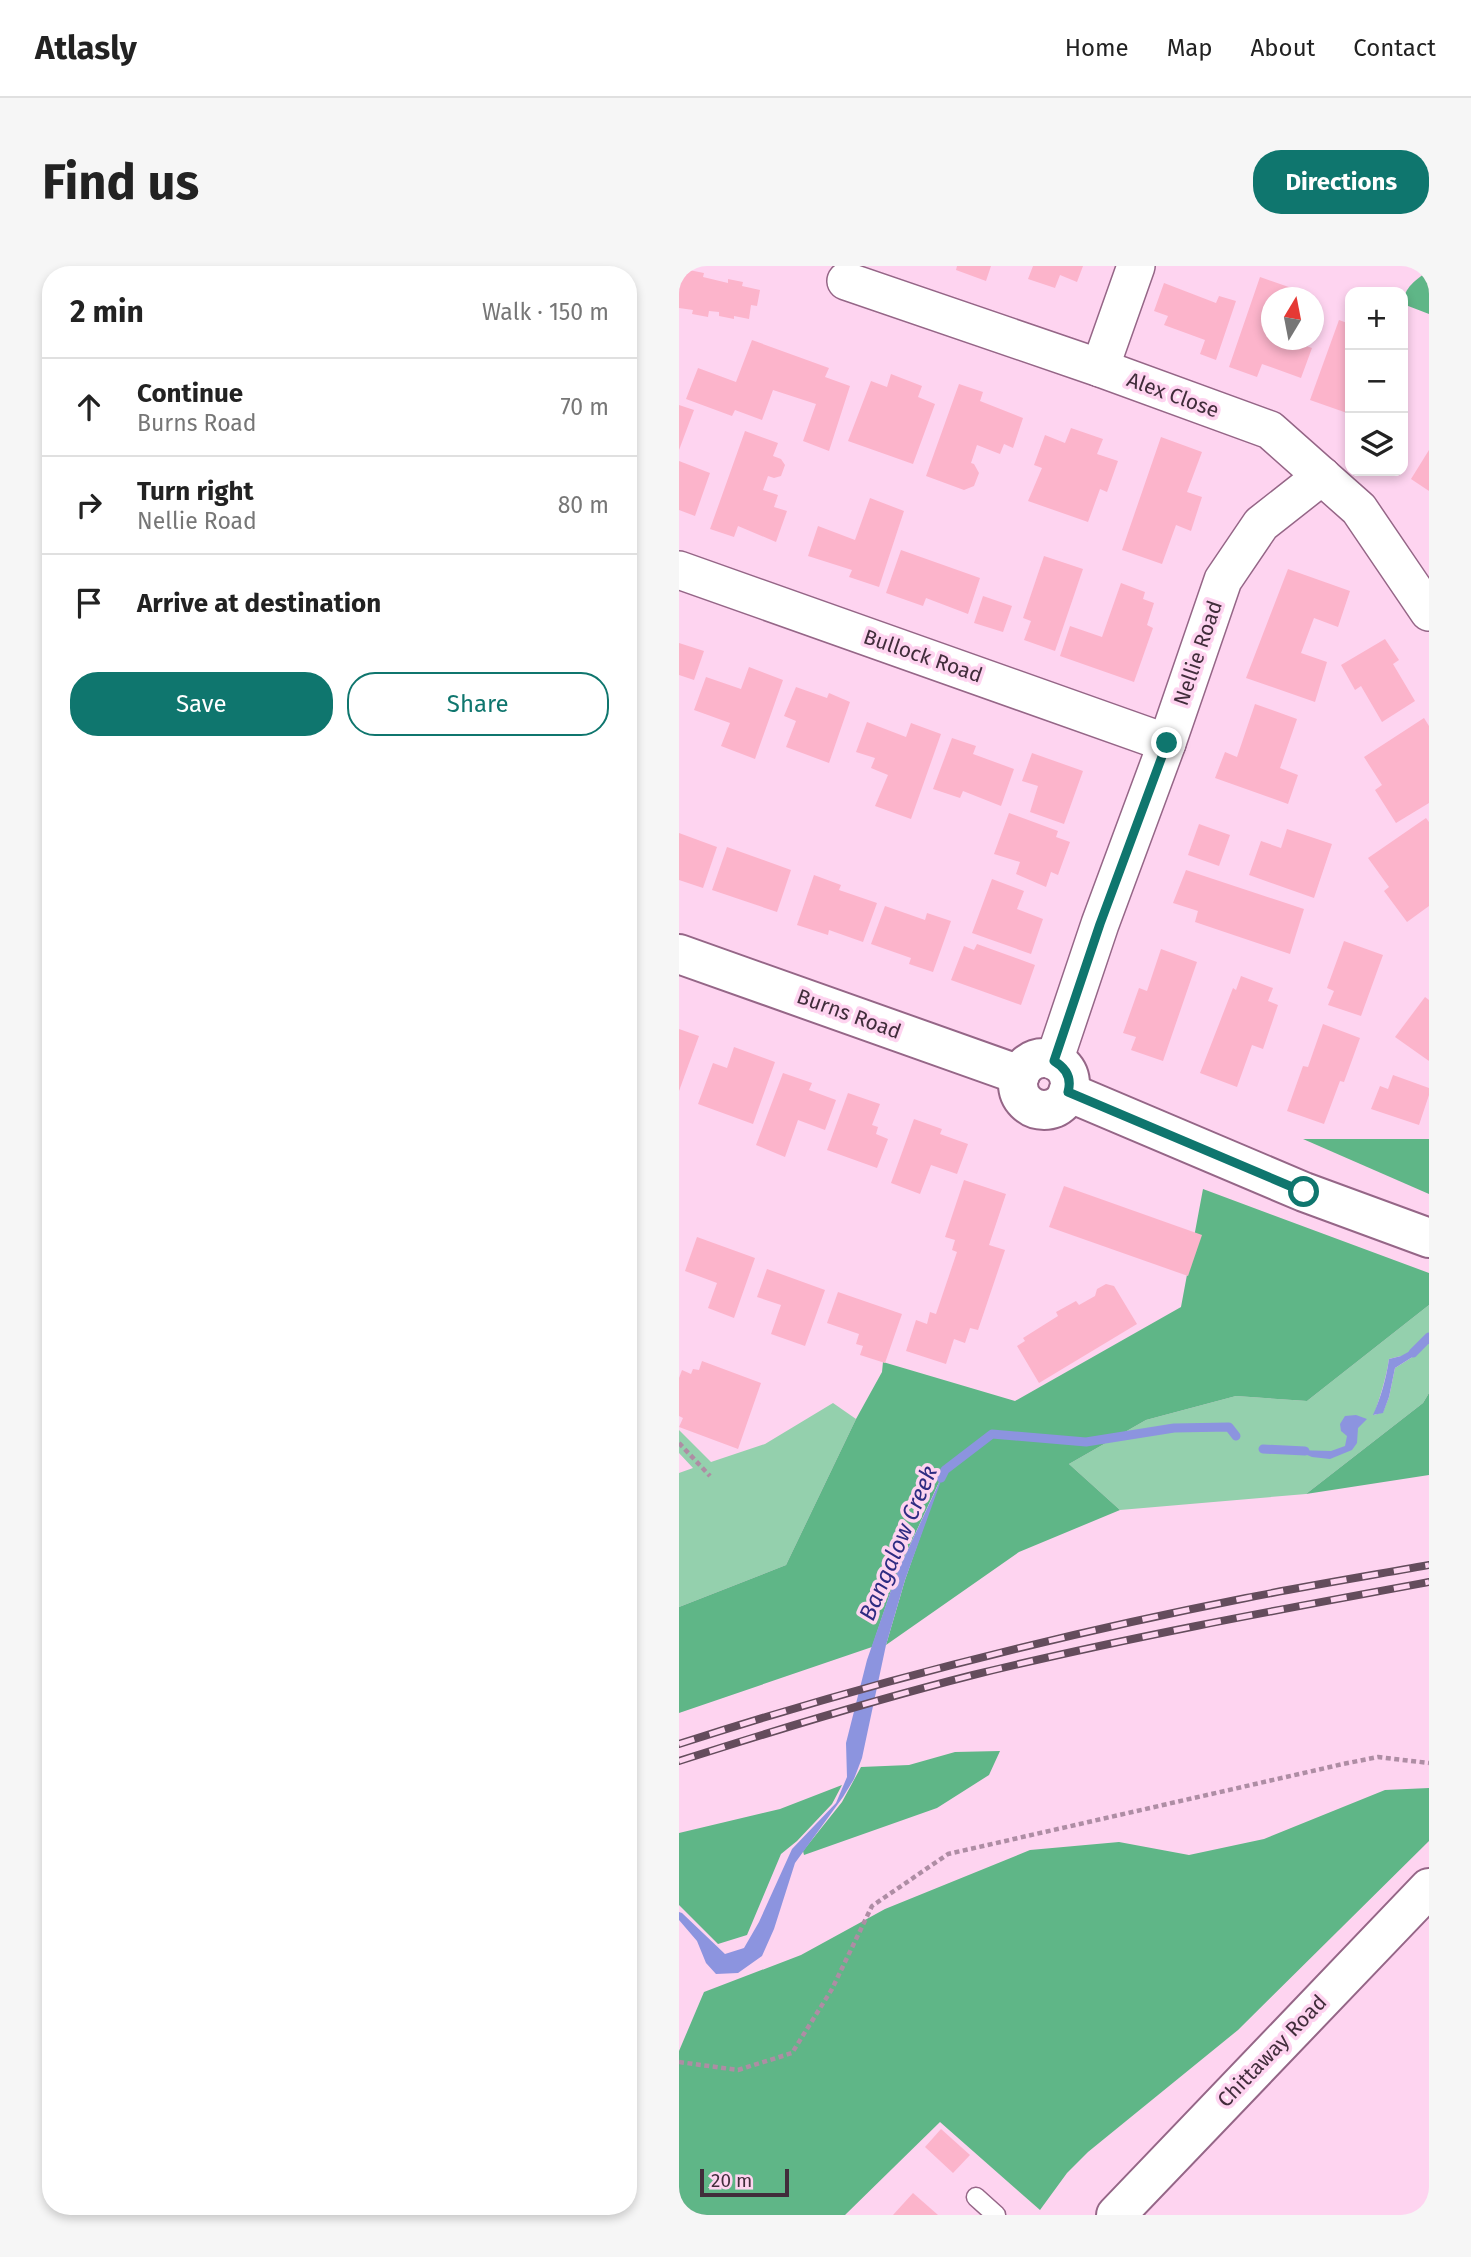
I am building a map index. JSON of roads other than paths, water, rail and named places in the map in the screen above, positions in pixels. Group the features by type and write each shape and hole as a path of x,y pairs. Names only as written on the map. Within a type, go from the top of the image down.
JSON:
{"street":[{"path":"1100,368 1136,266"},
{"name":"Alex Close","path":"846,281 1100,368 1270,430 1359,509 1429,612"},
{"name":"Nellie Road","path":"1047,1076 1223,580 1261,524 1322,476"},
{"name":"Bullock Road","path":"679,570 1167,743"},
{"name":"Burns Road","path":"679,954 1047,1076 1304,1192 1423,1236"},
{"name":"Chittaway Road","path":"1116,2215 1429,1888"}],"lane":[{"path":"976,2197 996,2215"}],"water":[{"path":"1421,1345 1414,1356 1395,1368 1383,1413 1373,1415 1383,1388 1389,1359"},
{"path":"1356,1415 1367,1419 1358,1428 1357,1443 1352,1450 1330,1459 1312,1457 1295,1450 1331,1451 1345,1446 1347,1436 1341,1431 1340,1424 1345,1416"},
{"path":"945,1470 905,1580 886,1645 862,1758 854,1779 795,1863 774,1929 762,1956 738,1973 716,1974 706,1963 697,1941 679,1920 679,1912 725,1954 744,1948 759,1922 792,1849 836,1803 847,1777 846,1743 867,1660 897,1573"}],"waterway":[{"name":"Bangalow Creek","path":"1413,1353 1429,1337"},
{"name":"Bangalow Creek","path":"941,1478 945,1470 992,1434 1086,1442 1174,1428 1229,1427 1236,1436"},
{"name":"Bangalow Creek","path":"1263,1449 1305,1451"}],"railway":[{"path":"679,1744 890,1681 1031,1645 1246,1598 1429,1565"},
{"path":"679,1761 825,1716 973,1675 1144,1637 1429,1582"}]}
